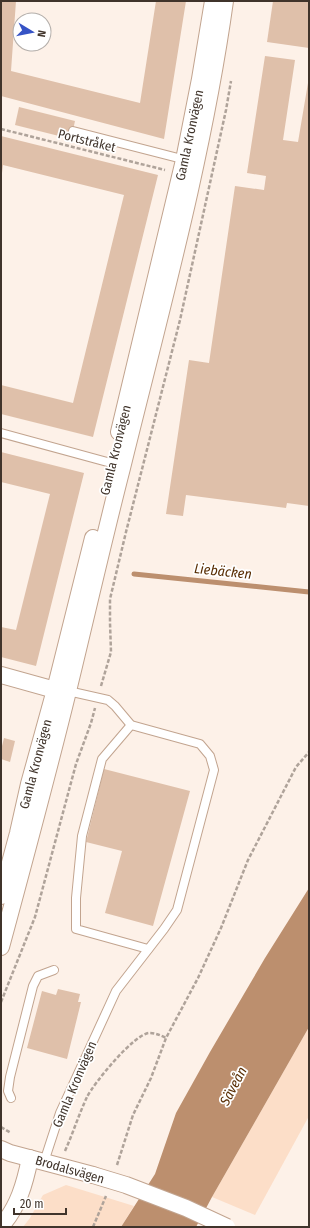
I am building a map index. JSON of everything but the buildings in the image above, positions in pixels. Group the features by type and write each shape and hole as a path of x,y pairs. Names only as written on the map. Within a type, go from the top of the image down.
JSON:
{"street":[{"name":"Gamla Kronvägen","path":"1,947 61,690 117,464 174,262 190,161 200,79 213,1"},
{"name":"Gamla Kronvägen","path":"190,161 219,42 225,1"},
{"path":"1,675 61,690"},
{"name":"Gamla Kronvägen","path":"1,896 18,833 29,784 61,690"},
{"name":"Brodalsvägen","path":"1,1149 41,1156 93,1176 126,1185 186,1208 227,1227"},
{"path":"1,1226 12,1213 41,1156"}],"lane":[{"path":"73,131 190,161"},
{"path":"1,433 117,464"},
{"path":"61,690 108,700 131,725 102,759 82,836 76,898 76,929 148,949"},
{"name":"Gamla Kronvägen","path":"41,1156 116,991 177,910 214,770 210,756 200,744 131,725"},
{"path":"11,1098 8,1091 10,1077 33,986 38,976 54,970"}],"path":[{"path":"1,1002 35,917 76,764 91,724 111,652 110,599 180,320 226,110 231,79"},
{"name":"Portstråket","path":"1,129 167,171"},
{"path":"115,1171 133,1115 166,1038 198,978 221,928 248,860 296,767 309,752"},
{"path":"41,1156 64,1153 88,1096 113,1063 130,1044 147,1033 157,1034 166,1038"},
{"path":"1,1127 16,1137"},
{"path":"93,1227 108,1191"}],"shaded area":[{"path":"309,1027 309,1116 255,1215 212,1197"},
{"path":"66,1185 134,1206 121,1227 23,1227 43,1195"}],"water":[{"name":"Säveån","path":"309,888 309,1027 196,1227 121,1227 155,1174 176,1113 265,958"}],"waterway":[{"name":"Liebäcken","path":"134,574 309,592"}]}
